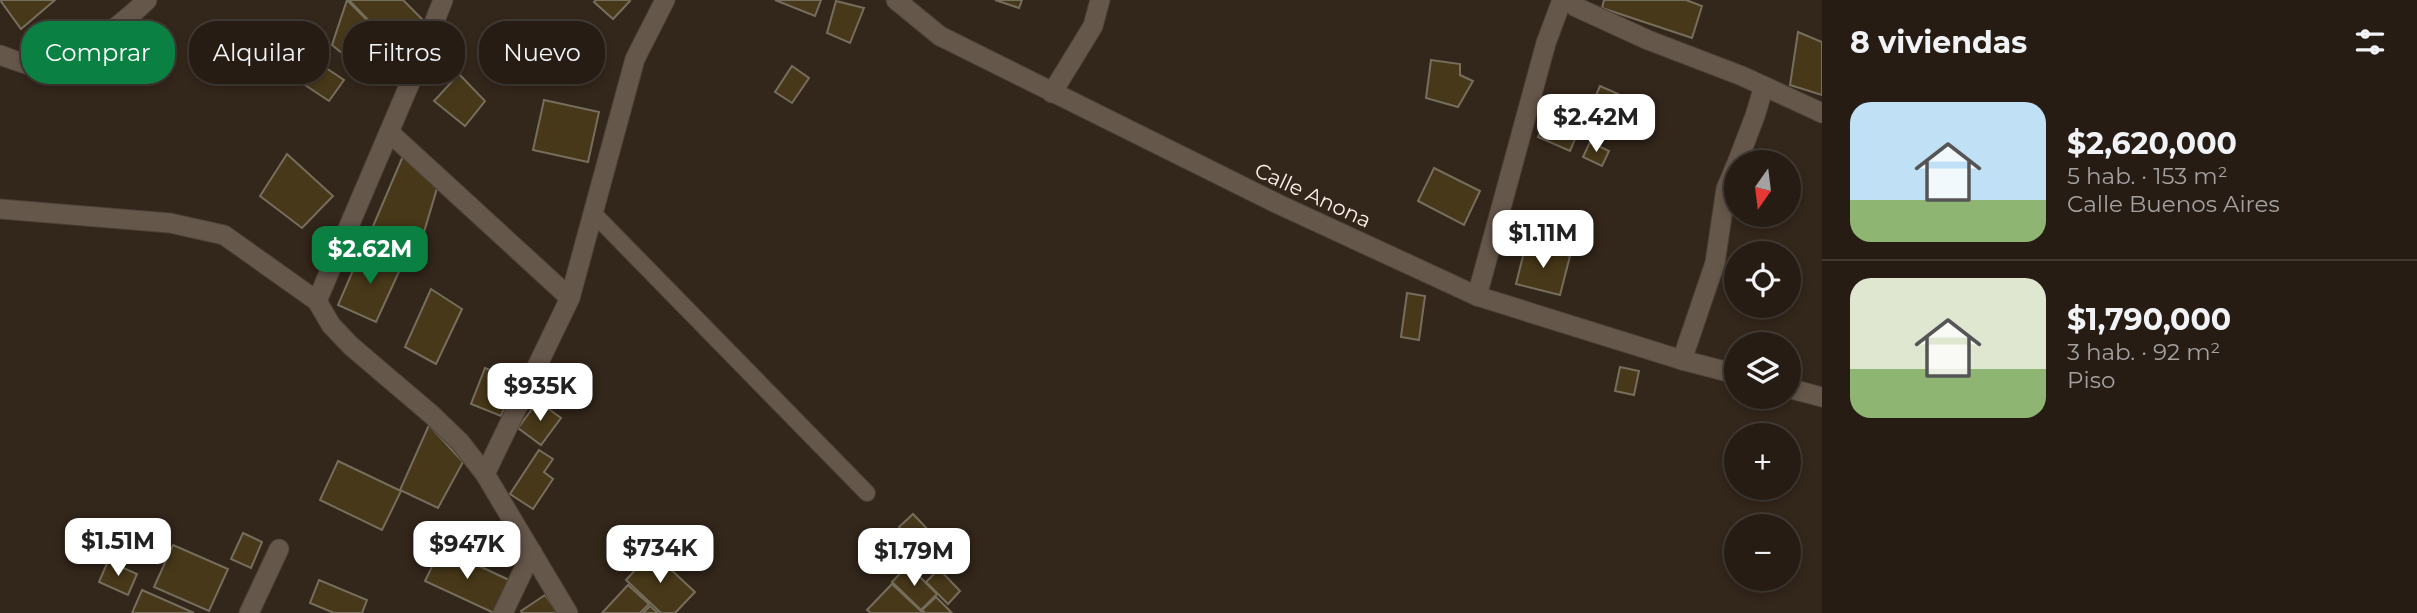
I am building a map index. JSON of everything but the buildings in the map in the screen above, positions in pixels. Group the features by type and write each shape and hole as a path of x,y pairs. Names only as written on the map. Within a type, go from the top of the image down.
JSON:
{"street":[{"path":"0,55 43,68 58,67 76,57 147,0"},
{"path":"317,301 443,0"},
{"path":"485,474 570,298 635,59 665,0"},
{"name":"Calle Anona","path":"896,0 940,36 1278,204 1477,296 1724,371"},
{"path":"1052,93 1093,26 1100,0"},
{"path":"1477,296 1546,43 1563,0"},
{"path":"1569,0 1576,7 1648,40 1764,86 1822,113"},
{"path":"1742,150 1764,86"},
{"path":"388,132 570,298"},
{"path":"1682,360 1715,263 1724,202"},
{"path":"0,209 170,223 224,235 317,301 331,325 351,346 460,442 485,474 568,613"},
{"path":"1801,391 1822,397"},
{"path":"249,613 279,549"},
{"path":"503,613 532,552"}],"lane":[{"path":"594,214 867,492"}]}
